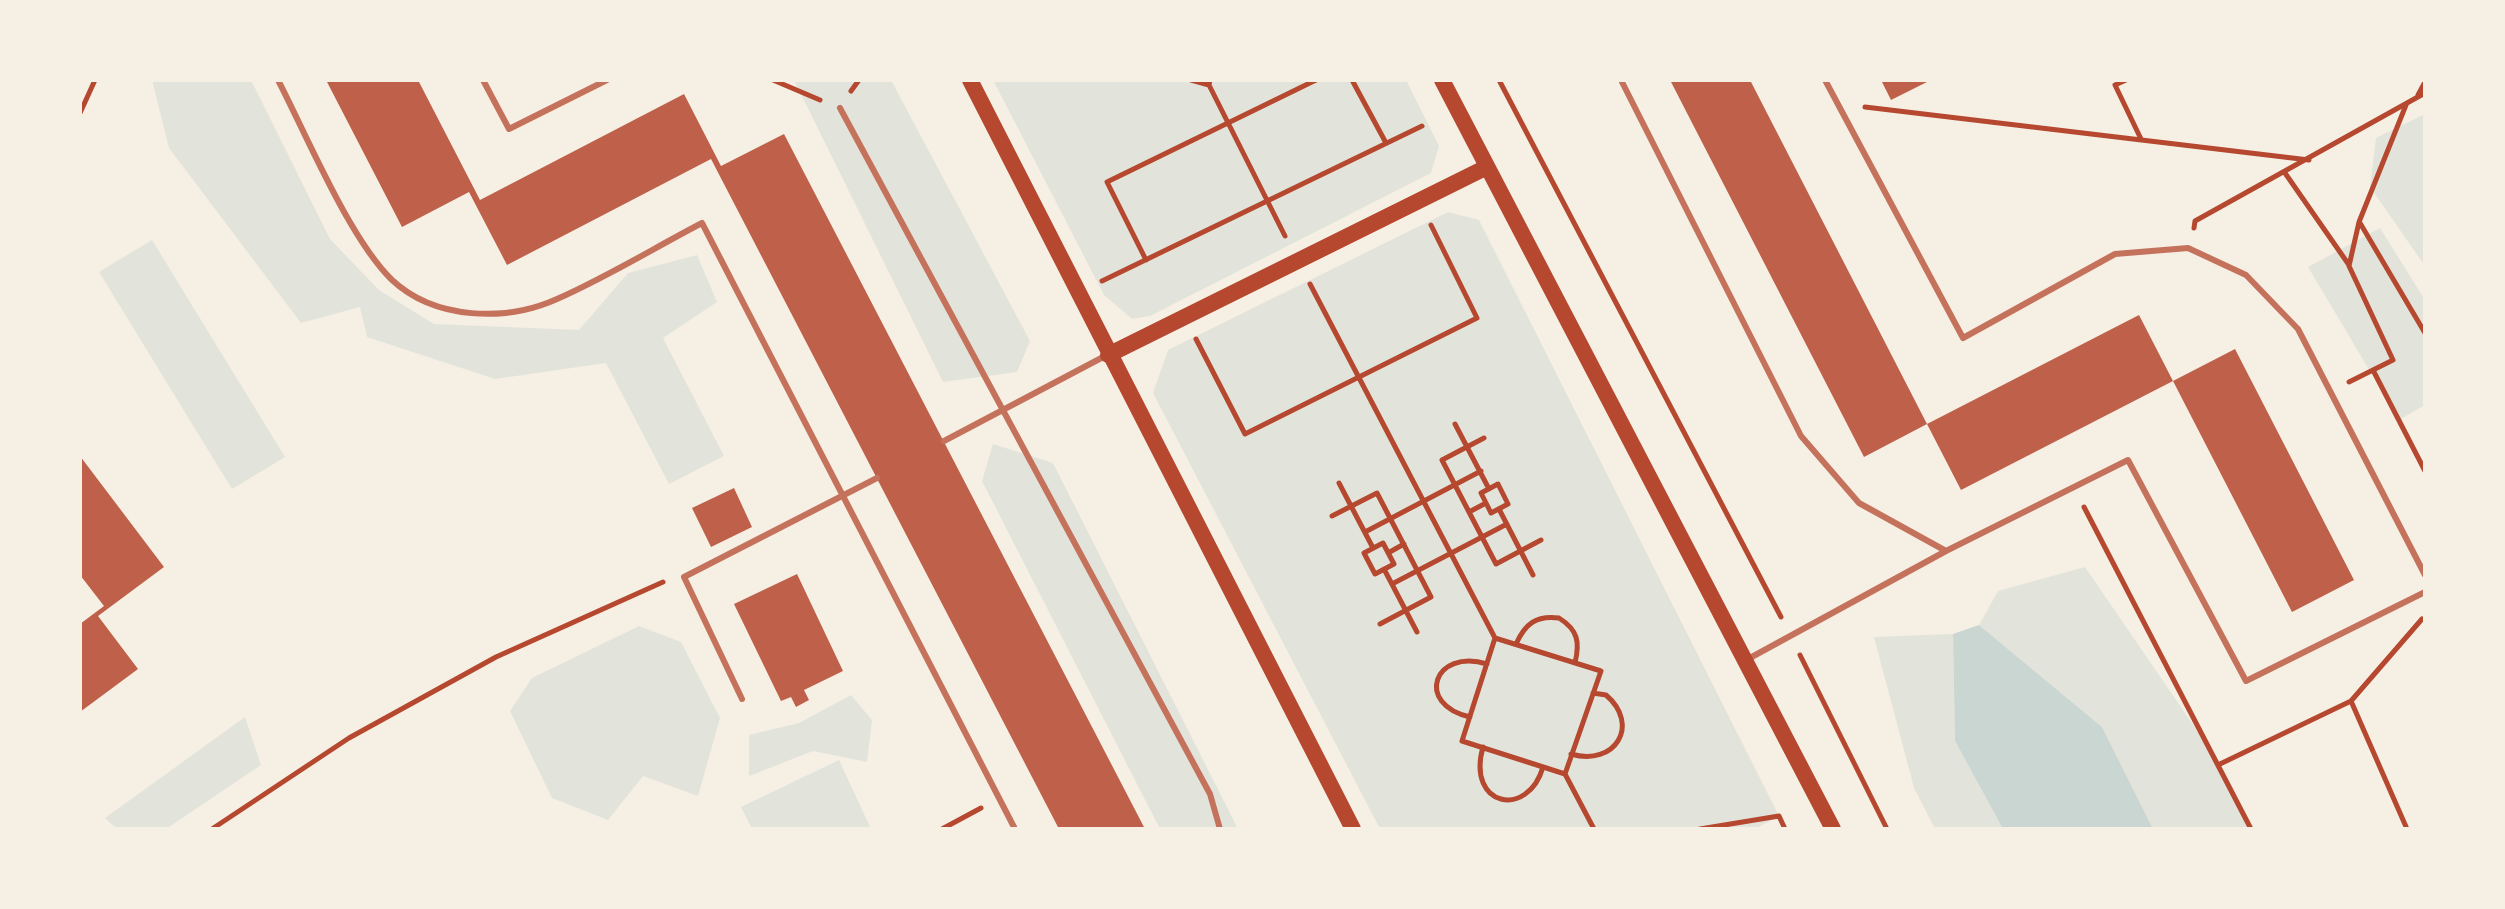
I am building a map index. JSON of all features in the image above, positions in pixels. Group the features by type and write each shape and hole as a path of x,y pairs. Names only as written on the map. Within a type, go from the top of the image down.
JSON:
{"main road":[{"path":"970,80 1353,829"},
{"path":"1442,80 1833,829"},
{"path":"1108,355 1487,167"}],"lane":[{"path":"278,80 358,236 393,281 443,310 497,315 555,300 702,223 1015,829"},
{"path":"483,80 509,129 607,80"},
{"path":"1621,80 1801,436 1859,503 1946,551"},
{"path":"1825,80 1963,338 2115,254 2188,248 2246,275 2298,329 2425,575"},
{"path":"840,108 1210,794 1220,829"},
{"path":"944,441 1108,355"},
{"path":"1745,661 1946,551 2128,460 2246,681 2425,592"},
{"path":"742,699 684,577 877,478"}],"path":[{"path":"80,113 95,80"},
{"path":"773,80 840,108"},
{"path":"1191,80 1210,83 1267,201 1495,638 1462,741 1565,774 1594,829"},
{"path":"1146,260 1107,182 1316,80"},
{"path":"1352,80 1386,143"},
{"path":"1499,80 1792,637 1887,829"},
{"path":"2126,80 2115,85 2141,140"},
{"path":"2418,96 2425,82"},
{"path":"2188,248 2195,221 2425,93"},
{"path":"1838,104 2309,160"},
{"path":"2349,266 2359,222 2406,105"},
{"path":"1100,283 1422,126"},
{"path":"2285,173 2349,266 2393,360 2374,372 2330,390"},
{"path":"1185,316 1245,434 1477,318 1419,201"},
{"path":"2359,222 2425,333"},
{"path":"2374,372 2425,471"},
{"path":"1455,424 1489,489"},
{"path":"1484,438 1442,460 1496,564 1541,540"},
{"path":"1365,532 1481,471"},
{"path":"1339,483 1373,548"},
{"path":"1498,484 1508,504 1491,513 1481,493 1489,489 1498,484"},
{"path":"2074,487 2251,829"},
{"path":"1332,516 1377,493 1431,597 1380,624"},
{"path":"1469,512 1486,503"},
{"path":"1499,509 1533,575"},
{"path":"1392,584 1507,524"},
{"path":"1383,543 1388,553 1394,564 1375,574 1364,553 1383,543"},
{"path":"1388,553 1404,544"},
{"path":"1384,569 1417,632"},
{"path":"212,829 349,738 496,657 645,588"},
{"path":"2220,764 2351,701 2425,616"},
{"path":"1516,644 1523,628 1534,620 1559,618 1575,632 1579,645 1575,663"},
{"path":"1495,638 1601,671 1565,774"},
{"path":"1470,717 1453,713 1441,704 1436,687 1439,673 1448,664 1463,660 1487,664"},
{"path":"1571,754 1596,757 1609,753 1618,743 1623,726 1616,704 1606,695 1593,693"},
{"path":"2351,701 2407,829"},
{"path":"1483,747 1478,776 1484,787 1503,799 1519,798 1531,792 1543,766"},
{"path":"942,829 999,798"},
{"path":"1700,829 1779,816 1785,829"}],"shaded area":[{"path":"152,80 251,80 330,239 379,290 434,324 579,330 628,273 697,255 717,302 663,338 724,456 669,484 606,363 495,379 367,337 360,307 301,323 169,148"},
{"path":"794,80 891,80 1030,341 1017,372 943,382"},
{"path":"993,80 1406,80 1439,146 1431,173 1150,316 1132,319 1104,295"},
{"path":"2425,114 2425,266 2370,187 2376,138"},
{"path":"1448,212 1479,220 1779,816 1755,829 1380,829 1153,393 1168,350"},
{"path":"2380,228 2425,300 2425,405 2399,420 2308,267"},
{"path":"152,240 285,457 232,489 99,272"},
{"path":"993,444 1053,463 1238,829 1160,829 982,481"},
{"path":"2085,567 2220,764 2251,829 2153,829 2102,727 1979,625 1998,591"},
{"path":"1979,625 2102,727 2153,829 2003,829 1955,741 1953,634"},
{"path":"639,626 681,642 720,718 698,796 643,776 608,820 552,798 510,711 532,678"},
{"path":"1953,634 1955,741 2003,829 1935,829 1914,788 1874,637"},
{"path":"851,695 872,720 867,762 813,751 749,776 749,735 799,723"},
{"path":"245,717 261,765 166,829 117,829 105,818"},
{"path":"839,760 871,829 752,829 741,807"}],"building":[{"path":"326,80 418,80 480,200 684,94 721,166 784,134 1145,829 1059,829 711,159 507,265 469,192 402,227"},
{"path":"1670,80 1750,80 1927,424 1864,457"},
{"path":"1881,80 1931,80 1891,100"},
{"path":"2139,315 2173,381 1961,490 1927,424"},
{"path":"2235,349 2354,580 2292,612 2173,381"},
{"path":"80,456 164,567 98,616 138,669 80,712 80,624 104,606 80,575"},
{"path":"734,488 752,527 711,547 692,508"},
{"path":"797,574 843,671 804,690 809,700 796,707 791,697 781,701 734,604"}]}
